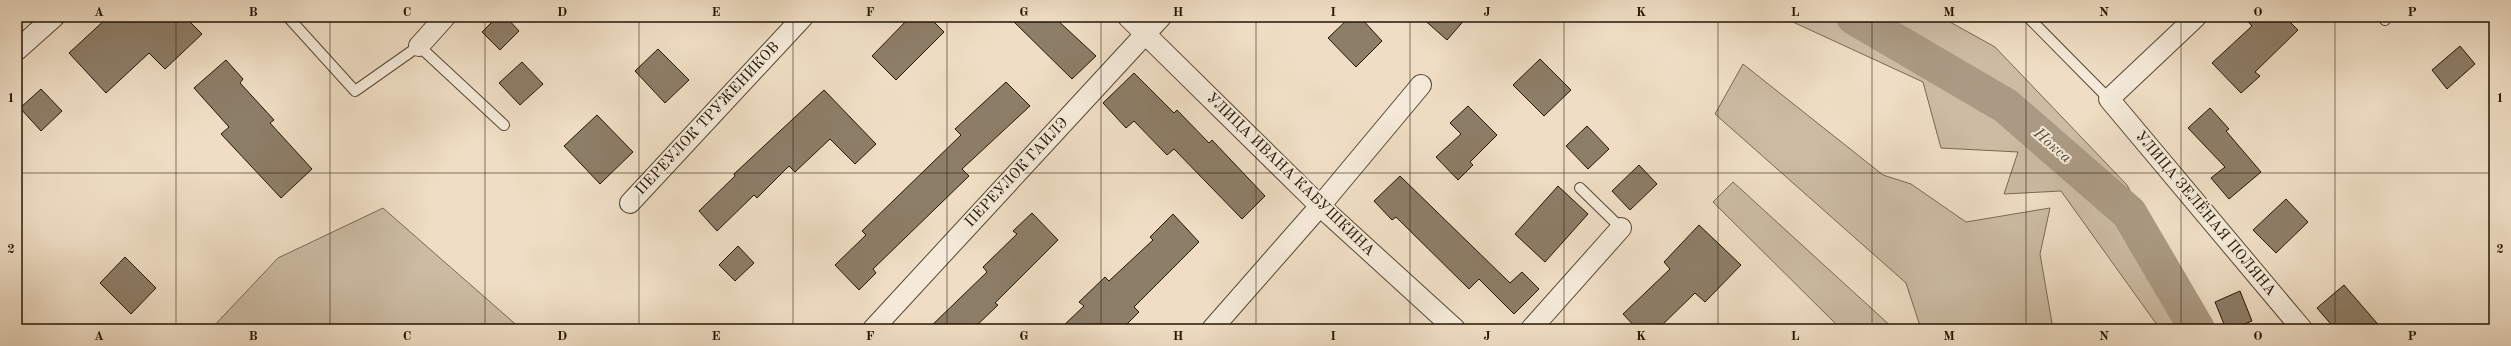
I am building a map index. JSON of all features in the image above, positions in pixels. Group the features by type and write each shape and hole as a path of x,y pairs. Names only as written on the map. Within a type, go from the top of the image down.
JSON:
{"street":[{"path":"17,50 54,17"},
{"path":"418,46 445,17"},
{"name":"ПЕРЕУЛОК ТРУЖЕНИКОВ","path":"630,203 803,17"},
{"name":"УЛИЦА ИВАНА КАБУШКИНА","path":"1128,17 1222,112 1320,206 1455,329"},
{"name":"ПЕРЕУЛОК ГАИЛЭ","path":"873,329 1161,17"},
{"path":"2109,99 2196,17"},
{"path":"1212,329 1320,206 1421,85"},
{"name":"УЛИЦА ЗЕЛЁНАЯ ПОЛЯНА","path":"2109,99 2302,329"},
{"path":"1531,329 1621,228"}],"lane":[{"path":"288,17 356,92 418,46 504,125"},
{"path":"2028,17 2109,99"},
{"path":"1580,188 1621,228"}],"shaded area":[{"path":"1782,17 1941,17 1995,47 2127,185 2205,329 2160,329 2061,191 2004,194 2018,152 1941,148 1923,82"},
{"path":"1743,64 1883,175 1911,184 1966,222 2050,208 2040,254 2053,329 1921,329 1906,283 1715,114"},
{"path":"1733,182 1894,329 1841,329 1713,202"},
{"path":"383,208 521,329 211,329 278,258"}],"building":[{"path":"108,17 185,17 202,34 165,69 149,53 106,93 69,53"},
{"path":"497,17 506,17 519,31 500,50 482,32"},
{"path":"910,17 929,17 944,32 896,80 872,56"},
{"path":"1009,17 1054,17 1096,56 1072,79"},
{"path":"1350,17 1360,17 1382,41 1356,67 1328,38"},
{"path":"1421,17 1467,17 1447,40"},
{"path":"2244,17 2285,17 2298,30 2255,72 2260,76 2241,93 2212,63 2252,26"},
{"path":"2460,46 2475,64 2447,89 2432,70"},
{"path":"658,49 689,80 665,103 635,71"},
{"path":"1540,59 1571,90 1544,116 1513,85"},
{"path":"226,60 243,79 240,83 274,120 270,123 312,169 281,198 221,134 229,127 194,88"},
{"path":"522,62 543,84 520,105 499,83"},
{"path":"1134,73 1174,113 1177,110 1209,143 1212,140 1265,196 1242,219 1174,149 1167,155 1134,121 1126,128 1103,103"},
{"path":"1006,82 1030,106 962,169 969,176 873,269 876,273 859,290 835,265 866,235 862,231 961,135 955,129"},
{"path":"41,89 62,111 41,131 20,108"},
{"path":"824,90 876,144 855,164 830,139 795,172 789,166 757,198 754,195 717,231 699,211 735,176 734,174"},
{"path":"1468,106 1497,135 1470,162 1473,165 1458,180 1436,157 1461,134 1450,123"},
{"path":"2210,108 2229,129 2226,131 2261,172 2229,199 2211,178 2225,167 2188,128"},
{"path":"597,115 633,152 600,184 564,146"},
{"path":"1587,126 1609,149 1588,169 1566,146"},
{"path":"1639,165 1657,184 1630,210 1612,191"},
{"path":"1400,176 1510,283 1522,272 1539,289 1514,314 1479,279 1469,289 1396,217 1392,220 1374,201"},
{"path":"1558,186 1588,214 1545,262 1515,234"},
{"path":"2286,199 2308,222 2276,253 2253,230"},
{"path":"1032,213 1058,240 995,303 998,305 973,329 928,329 987,272 983,267 1017,234 1013,231"},
{"path":"1173,214 1199,242 1134,307 1139,312 1122,329 1060,329 1084,306 1079,302 1105,277 1109,281 1153,240 1150,237"},
{"path":"1699,225 1741,265 1705,302 1695,293 1658,329 1637,329 1623,314 1670,269 1664,262"},
{"path":"738,246 754,263 735,281 719,265"},
{"path":"125,257 156,288 131,314 100,283"},
{"path":"2344,285 2382,329 2335,329 2317,308"},
{"path":"2240,291 2252,321 2232,329 2226,329 2215,302"}],"waterway":[{"name":"Нокса","path":"1854,17 2006,106 2129,213 2197,329"}]}
